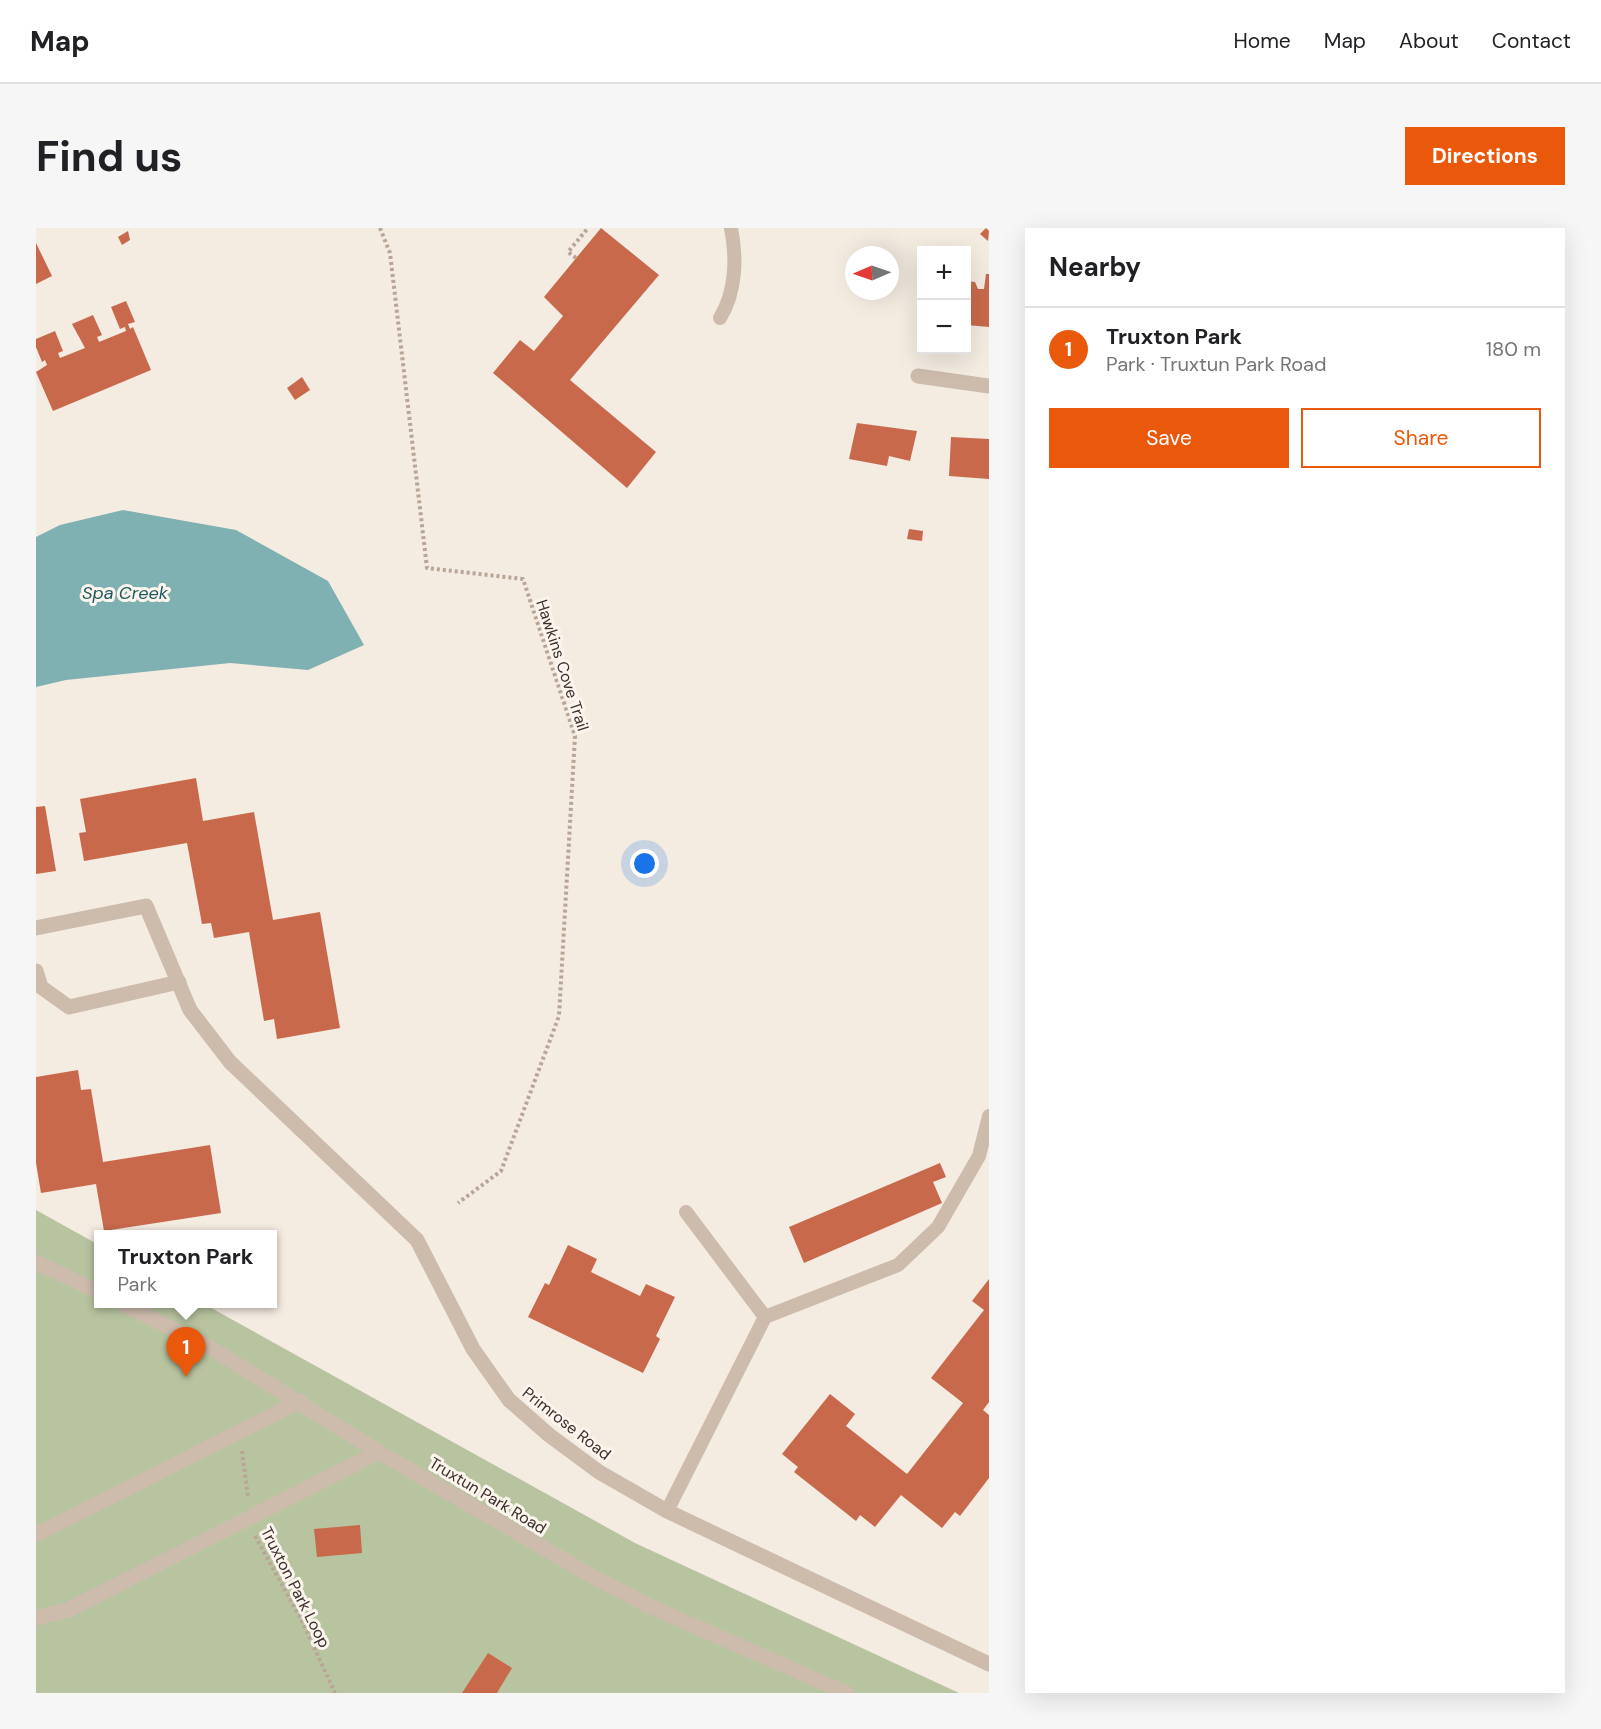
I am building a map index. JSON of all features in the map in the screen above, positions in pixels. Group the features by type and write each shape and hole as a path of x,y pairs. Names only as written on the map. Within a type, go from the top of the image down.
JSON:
{"street":[{"path":"918,376 989,386"},
{"name":"Primrose Road","path":"36,928 146,906 190,1010 230,1062 417,1240 473,1349 509,1400 549,1435 599,1472 668,1511 989,1664"},
{"path":"36,970 41,987 69,1007 178,982"},
{"path":"36,1262 94,1290"},
{"name":"Truxtun Park Road","path":"131,1308 211,1348 380,1452 649,1606 847,1693"},
{"path":"36,1535 300,1401"},
{"path":"36,1618 68,1610 380,1452"}],"lane":[{"path":"720,318 729,304 734,274 730,228"},
{"path":"668,1511 765,1317 898,1265 938,1227 979,1156 989,1116"},
{"path":"686,1212 765,1317"}],"path":[{"name":"Hawkins Cove Trail","path":"380,228 390,253 427,568 523,579 575,736 559,1016 501,1171 458,1203"},
{"path":"576,258 568,252 588,228"},
{"name":"Truxton Park Loop","path":"240,1431 252,1531 302,1621 335,1693"}],"green space":[{"path":"36,1210 94,1242 94,1308 211,1308 635,1543 959,1693 36,1693"}],"water":[{"name":"Spa Creek","path":"123,510 236,530 328,581 364,645 308,670 230,663 66,680 36,687 36,537 60,525"}],"building":[{"path":"601,228 659,275 570,380 656,452 627,488 493,373 520,340 534,351 563,316 544,297"},
{"path":"986,228 989,231 988,241 980,234"},
{"path":"128,231 130,240 122,245 118,237"},
{"path":"36,243 52,276 36,284"},
{"path":"986,274 989,274 989,327 971,325 971,282 975,282 978,289 984,289"},
{"path":"126,301 135,322 128,324 130,329 133,327 151,370 53,411 36,372 47,365 45,360 42,362 36,347 36,339 55,331 63,351 58,353 60,358 85,348 72,324 93,315 102,335 97,337 99,342 126,331 125,327 120,329 111,307"},
{"path":"302,377 310,390 295,400 287,388"},
{"path":"857,423 917,431 910,461 889,456 887,466 849,459"},
{"path":"951,437 989,439 989,479 949,476"},
{"path":"909,529 923,531 922,541 907,539"},
{"path":"196,778 203,821 254,812 273,920 320,912 340,1028 277,1039 274,1019 264,1021 249,932 214,938 211,923 202,924 187,843 84,861 79,833 86,832 80,799"},
{"path":"45,806 56,871 36,874 36,807"},
{"path":"78,1070 81,1090 91,1089 103,1162 210,1145 221,1213 104,1230 96,1184 41,1193 36,1163 36,1077"},
{"path":"940,1163 946,1177 933,1182 942,1203 804,1263 789,1227"},
{"path":"568,1245 597,1259 591,1272 640,1296 646,1284 675,1297 656,1336 660,1339 643,1373 528,1317 545,1283 549,1285"},
{"path":"989,1279 989,1402 983,1410 989,1415 989,1478 960,1516 955,1512 942,1528 901,1495 875,1527 860,1515 856,1521 794,1472 798,1467 782,1454 830,1394 855,1414 846,1426 907,1474 963,1403 931,1378 984,1310 972,1301"},
{"path":"360,1525 362,1553 317,1557 314,1529"},
{"path":"488,1653 512,1668 497,1693 462,1693"}],"place":[{"name":"Truxton Park","path":"186,1377"}]}
